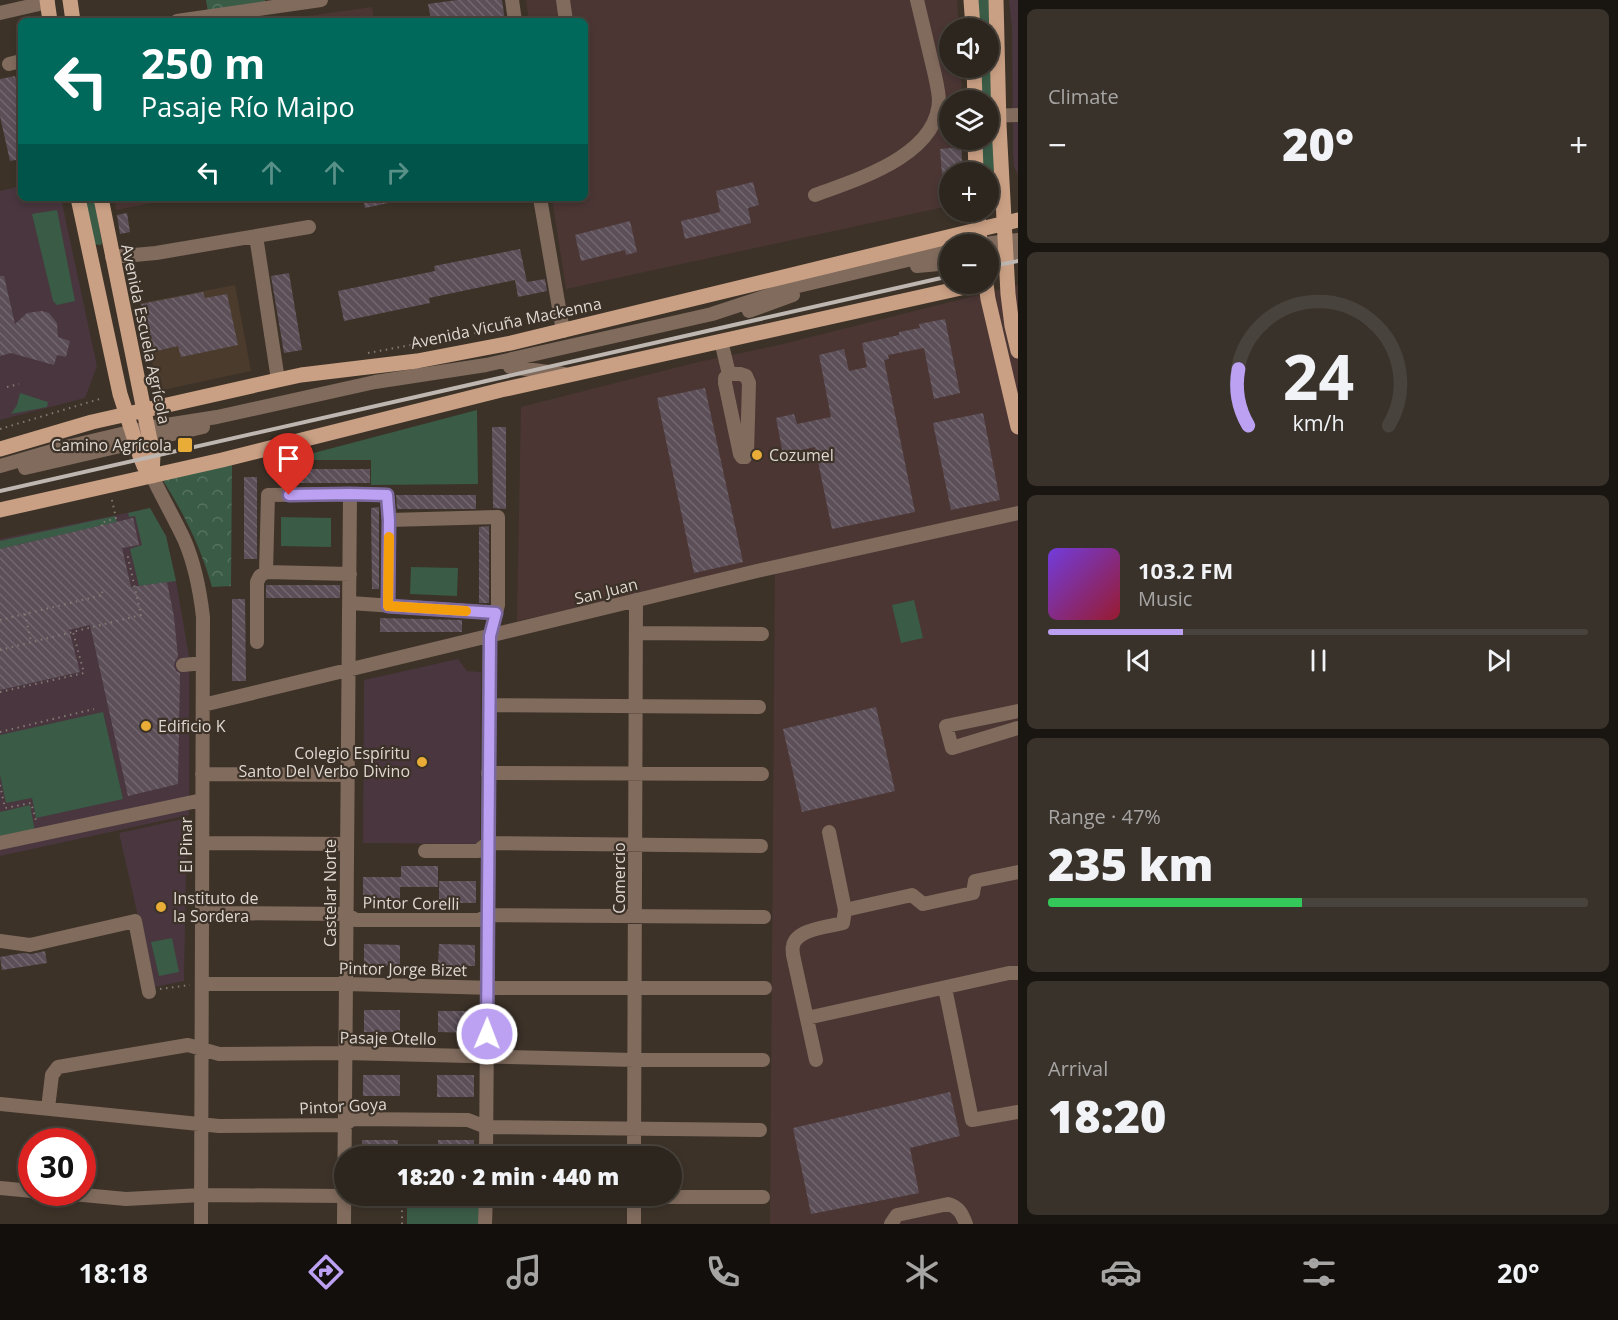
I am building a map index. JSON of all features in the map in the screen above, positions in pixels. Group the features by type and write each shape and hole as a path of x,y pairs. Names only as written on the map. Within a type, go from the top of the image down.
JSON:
{"main road":[{"path":"70,0 73,18"},
{"path":"972,0 973,18"},
{"path":"994,90 996,0"},
{"path":"48,1 50,18"},
{"path":"999,150 1011,222 1012,326 1018,351"},
{"name":"Avenida Escuela Agrícola","path":"79,201 120,394 126,414 141,435 153,462 152,476"},
{"name":"Avenida Escuela Agrícola","path":"102,201 144,409 141,435"},
{"name":"Avenida Vicuña Mackenna","path":"990,234 1011,222"},
{"name":"Avenida Vicuña Mackenna","path":"0,449 144,409 301,375 426,360 557,328 939,248"},
{"path":"89,254 112,257"},
{"path":"0,510 152,476 501,390 939,293"},
{"path":"988,294 1018,427"}],"street":[{"path":"190,18 242,6 321,0"},
{"path":"512,0 515,18"},
{"path":"563,0 566,18"},
{"path":"815,195 885,165 913,149 930,131 937,114 939,97 917,0"},
{"path":"0,13 48,1"},
{"path":"999,119 1018,115"},
{"path":"540,201 557,328 637,332"},
{"path":"112,257 156,253 309,227"},
{"path":"256,236 278,380"},
{"path":"0,474 141,435 217,417 375,382 486,365 637,332 712,314 803,284 939,253"},
{"path":"0,465 413,381 510,367 746,312 821,287 914,266 939,263"},
{"path":"721,341 729,375"},
{"path":"510,367 570,375"},
{"path":"729,375 747,376 749,383 745,457 740,454 725,383 725,378 729,375"},
{"path":"0,465 92,422"},
{"name":"El Pinar","path":"152,476 184,540 197,578 203,617 201,1224"},
{"name":"Castelar Norte","path":"344,1146 350,494"},
{"path":"266,572 268,495 387,495 388,606"},
{"name":"San Juan","path":"203,705 636,600 1018,513"},
{"path":"389,520 498,518 498,605 490,636 486,1146"},
{"path":"257,642 257,582 260,576 266,572 350,574"},
{"name":"Comercio","path":"634,1146 636,600"},
{"path":"350,603 496,613"},
{"path":"636,633 762,634"},
{"path":"183,665 203,663"},
{"path":"489,705 759,707"},
{"path":"1018,711 946,726 952,748 1018,728"},
{"path":"489,772 762,774"},
{"path":"202,774 347,775"},
{"path":"0,843 202,800"},
{"path":"816,1060 793,956 793,946 796,938 803,932 843,923 844,910 829,832"},
{"path":"202,843 347,844"},
{"path":"425,851 478,851 488,843 761,846"},
{"path":"844,910 912,895 923,904 953,898 973,893 975,881 1018,872"},
{"name":"Pintor Corelli","path":"202,913 346,914 356,920 479,920 488,915 764,917"},
{"path":"0,941 30,945 135,921 149,992"},
{"path":"807,1018 1009,973 1018,973"},
{"name":"Pintor Jorge Bizet","path":"202,984 346,984 487,988 765,988"},
{"path":"945,988 972,1120 1018,1112"},
{"name":"Pasaje Otello","path":"48,1108 52,1074 62,1065 188,1045 219,1054 345,1053 487,1058 763,1060"},
{"name":"Pintor Goya","path":"0,1104 219,1126 344,1125 353,1119 468,1120 486,1127 760,1130"},
{"path":"0,1188 18,1190"},
{"path":"96,1196 126,1198 334,1188"},
{"path":"682,1196 763,1197"},
{"path":"891,1224 897,1215 948,1204 960,1210 966,1224"},
{"name":"Castelar Norte","path":"344,1206 344,1224"},
{"path":"485,1224 486,1206"},
{"path":"634,1206 634,1224"}],"path":[{"path":"367,353 557,328"},
{"path":"7,387 18,384"},
{"path":"0,429 103,398"},
{"path":"102,526 100,523 116,518 113,504"},
{"path":"0,650 141,615 127,553"},
{"path":"0,620 103,595 101,588"},
{"path":"25,614 31,642"},
{"path":"0,692 84,673 73,632"},
{"path":"0,732 94,709"},
{"path":"0,784 5,808 31,803 39,834"},
{"path":"149,992 168,987 202,984"},
{"path":"402,1206 402,1224"}],"shaded area":[{"path":"526,0 957,0 958,18 939,18 939,78 961,78 962,90 939,90 939,150 962,150 962,162 939,162 939,208 566,289 552,201 588,201 588,18 529,18"},
{"path":"1009,0 1018,0 1018,175 1014,167 1013,153 1012,28"},
{"path":"372,7 374,18 293,18"},
{"path":"18,187 18,201 62,201 97,366 85,398 0,420 0,191"},
{"path":"114,201 161,201 116,210"},
{"path":"235,285 251,371 158,391 140,303"},
{"path":"1018,285 1018,1224 770,1224 775,564 517,621 521,407 982,294 999,294 999,290"},
{"path":"150,508 166,536 189,656 189,815 0,856 0,539"},
{"name":"Colegio Espíritu Santo Del Verbo Divino","path":"458,659 467,671 481,672 480,844 363,843 364,680"},
{"name":"Instituto de la Sordera","path":"187,818 184,981 154,987 119,833"}],"green space":[{"path":"206,0 265,0 265,2 208,12"},
{"path":"977,0 990,0 990,18 978,18"},
{"path":"981,78 991,78 992,90 982,90"},
{"path":"981,150 994,150 995,162 981,162"},
{"path":"86,201 95,201 102,243 101,245 93,244"},
{"path":"57,210 75,301 57,305 53,301 32,214"},
{"path":"20,393 48,402 47,407 11,414 17,405"},
{"path":"477,410 478,484 371,485 371,460 287,460"},
{"path":"232,465 231,586 212,587 191,531 162,479"},
{"path":"150,508 166,536 176,581 139,586 130,549 142,545 135,516 129,517 128,513"},
{"path":"115,516 117,522 0,549 0,541"},
{"path":"281,517 331,518 331,547 281,546"},
{"path":"411,567 458,568 457,596 410,594"},
{"path":"914,600 923,638 901,643 892,605"},
{"path":"103,712 123,799 36,818 32,798 6,803 0,775 0,735"},
{"path":"30,805 35,832 0,840 0,812"},
{"path":"172,938 179,972 159,976 151,942"},
{"path":"407,1206 482,1206 481,1224 407,1224"}],"building":[{"path":"457,0 502,0 505,18 431,18 428,4"},
{"path":"15,76 18,90 18,160 10,161 0,116 0,79"},
{"path":"940,150 961,150 962,162 941,162"},
{"path":"753,182 759,205 748,208 751,223 685,239 681,221 720,212 716,191"},
{"path":"364,201 393,202 365,208"},
{"path":"127,213 130,232 120,234 117,215"},
{"path":"630,221 637,252 626,255 625,250 581,261 575,235"},
{"path":"520,249 527,282 545,279 547,291 518,297 515,280 429,298 430,303 344,321 338,291 435,271 434,266"},
{"path":"289,273 302,350 284,353 271,276"},
{"path":"0,276 4,276 15,324 27,313 42,311 49,313 57,323 58,337 70,341 66,357 57,355 54,365 11,353 0,356"},
{"path":"203,292 205,298 227,294 238,345 181,357 178,346 152,352 141,304"},
{"path":"945,319 960,393 934,399 924,348 888,355 889,359 884,360 915,512 832,529 815,447 783,454 776,418 794,414 797,424 831,417 819,355 844,349 849,371 867,367 862,343 899,335 899,332 920,328 919,324"},
{"path":"705,388 743,562 694,573 657,398"},
{"path":"983,413 1000,500 951,510 933,423"},
{"path":"492,427 506,427 506,509 493,508"},
{"path":"289,469 370,469 370,483 289,483"},
{"path":"244,477 257,477 257,559 244,559"},
{"path":"396,495 476,495 476,509 397,509"},
{"path":"379,507 379,589 372,589 371,508"},
{"path":"133,518 139,545 122,548 131,587 167,582 174,617 178,657 174,666 180,673 178,784 128,796 90,625 69,630 80,672 0,690 0,549"},
{"path":"489,526 489,603 479,603 479,527"},
{"path":"266,585 340,585 340,598 266,598"},
{"path":"232,599 245,599 246,681 232,681"},
{"path":"380,618 462,620 462,632 380,632"},
{"path":"876,707 895,791 802,812 783,729"},
{"path":"401,866 438,866 438,887 400,887 400,899 363,898 363,877 401,877"},
{"path":"439,881 476,881 476,903 439,903"},
{"path":"364,944 400,945 400,966 364,966"},
{"path":"439,944 475,945 475,966 438,966"},
{"path":"45,951 47,963 2,970 0,957"},
{"path":"364,1010 400,1010 400,1032 364,1032"},
{"path":"438,1011 474,1011 474,1033 438,1032"},
{"path":"363,1075 400,1075 400,1096 363,1096"},
{"path":"437,1075 474,1075 474,1097 437,1097"},
{"path":"950,1092 960,1136 910,1148 919,1193 811,1214 793,1128"},
{"path":"362,1140 398,1140 398,1146 362,1146"},
{"path":"438,1140 474,1140 474,1146 438,1146"}],"railway":[{"path":"999,265 1018,261"},
{"path":"0,491 939,278"}],"slow traffic":[{"path":"389,537 388,606 466,611"}],"place":[{"name":"Camino Agrícola","path":"185,445"},
{"name":"Cozumel","path":"757,455"},
{"name":"Edificio K","path":"146,726"},
{"name":"Colegio Espíritu Santo Del Verbo Divino","path":"422,762"},
{"name":"Instituto de la Sordera","path":"161,907"}],"route":[{"path":"289,495 387,495 388,606 496,613 490,636 487,1034"}]}
